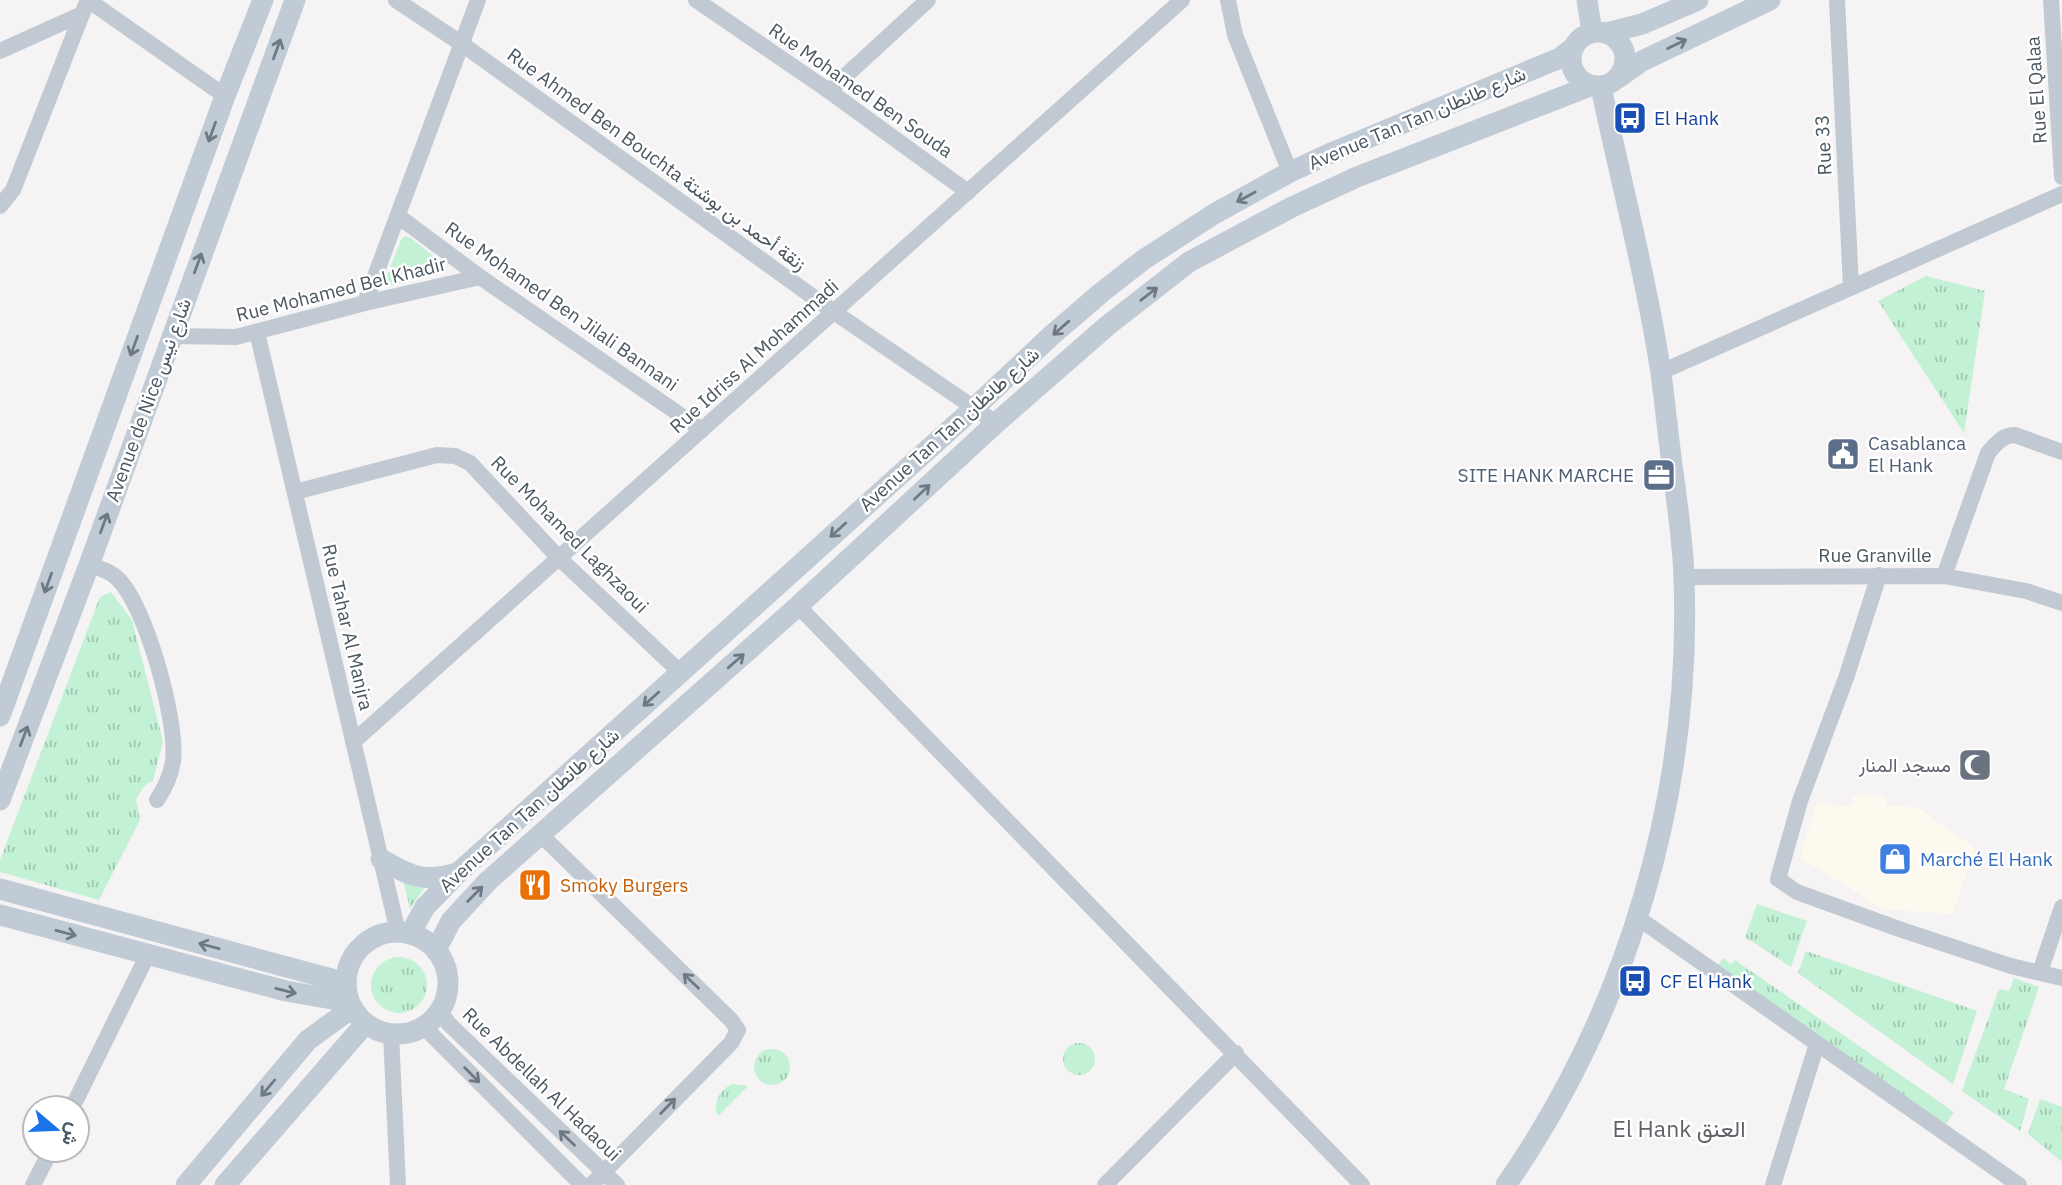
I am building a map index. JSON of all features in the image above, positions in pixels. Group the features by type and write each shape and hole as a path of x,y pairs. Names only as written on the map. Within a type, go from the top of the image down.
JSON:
{"main road":[{"name":"Avenue de Nice شارع نيس","path":"0,716 262,0"},
{"name":"Avenue de Nice شارع نيس","path":"0,800 89,565 295,0"},
{"path":"1587,0 1600,33"},
{"path":"1603,84 1575,74 1571,56 1579,40 1642,24 1698,0"},
{"name":"Avenue Tan Tan شارع طانطان","path":"436,950 451,921 467,902 540,834 799,606 996,424 1107,326 1189,262 1292,207 1357,177 1603,84 1642,61 1769,0"},
{"path":"1600,33 1615,37 1625,52 1624,70 1603,84"},
{"name":"Avenue Tan Tan شارع طانطان","path":"404,933 459,872 1052,335 1143,260 1214,214 1290,172 1560,58 1574,47"},
{"path":"1512,1182 1568,1083 1594,1028 1638,918 1664,815 1678,739 1685,647 1684,577 1661,372 1603,84"},
{"path":"381,859 419,878 439,878 459,872"},
{"path":"0,888 353,1004 391,1034 408,1033 424,1027 440,1012 448,991 448,980 446,969 436,950 420,937 404,933 378,936 361,947 350,964 353,1004 225,1185"},
{"path":"0,915 286,991 353,1004"},
{"path":"186,1185 308,1040 353,1004"}],"street":[{"path":"0,206 13,190 88,0 225,96"},
{"name":"Rue Ahmed Ben Bouchta زنقة أحمد بن بوشتة","path":"396,0 462,44 834,312 996,424"},
{"path":"365,303 478,0"},
{"name":"Rue Mohamed Ben Souda","path":"696,0 968,192"},
{"path":"828,92 928,0"},
{"name":"Rue Idriss Al Mohammadi","path":"354,742 1182,0"},
{"path":"1228,0 1235,35 1290,172"},
{"name":"Rue 33","path":"1837,0 1851,287"},
{"name":"Rue El Qalaa","path":"2051,0 2062,177"},
{"path":"0,51 82,14"},
{"path":"1661,372 2062,194"},
{"name":"Rue Mohamed Ben Jilali Bannani","path":"398,216 702,430"},
{"name":"Rue Mohamed Bel Khadir","path":"171,335 236,337 480,276"},
{"name":"Rue Tahar Al Manjra","path":"257,332 381,859 404,933"},
{"path":"1944,576 1988,453 1996,443 2008,435 2015,435 2062,452"},
{"name":"Rue Mohamed Laghzaoui","path":"295,492 437,455 455,456 470,463 559,558 680,673"},
{"path":"89,565 120,580 139,610 151,642 174,739 171,772 157,800"},
{"path":"1879,575 1846,678 1800,801 1777,879 1797,892 1899,929 2011,965 2062,978"},
{"name":"Rue Granville","path":"1684,577 1944,576 2026,591 2062,603"},
{"path":"799,606 1362,1185"},
{"path":"424,1027 579,1183 731,1043 738,1030 731,1020 540,834"},
{"path":"2040,972 2062,907"},
{"path":"1638,918 2019,1185"},
{"path":"79,1094 148,956"},
{"name":"Rue Abdellah Al Hadaoui","path":"440,1012 449,1024 617,1185"},
{"path":"391,1034 398,1185"},
{"path":"1773,1185 1817,1044"},
{"path":"1105,1185 1236,1053"},
{"path":"33,1185 44,1164"}],"shaded area":[{"path":"1853,795 1886,796 1886,806 1917,807 1975,848 1953,914 1884,909 1800,858 1816,804 1852,806"}],"green space":[{"path":"405,236 442,263 443,272 388,284 386,278"},
{"path":"1926,276 1985,291 1964,433 1878,301"},
{"path":"111,592 132,620 163,741 153,781 145,785 136,799 140,820 99,900 0,872 0,860 100,597"},
{"path":"403,880 427,884 410,909"},
{"path":"1757,904 1807,921 1791,967 1745,937"},
{"path":"1806,951 1977,1011 1953,1084 1798,973"},
{"path":"399,957 410,959 419,965 425,974 425,996 419,1005 410,1011 399,1013 388,1011 379,1005 373,996 371,985 373,974 379,965 388,959"},
{"path":"1723,958 1731,964 1735,960 1954,1112 1946,1124 1718,966"},
{"path":"2014,978 2039,987 2004,1089 2029,1099 2020,1131 1962,1091 1999,989 2009,991"},
{"path":"1079,1043 1090,1048 1095,1059 1090,1070 1079,1075 1068,1070 1063,1059 1068,1048"},
{"path":"772,1049 785,1054 790,1067 785,1080 772,1085 759,1080 754,1067 759,1054"},
{"path":"732,1084 748,1086 718,1116 718,1097"},
{"path":"2040,1099 2062,1107 2062,1162 2028,1134"}],"place":[{"name":"El Hank","path":"1630,118"},
{"name":"Casablanca El Hank","path":"1843,454"},
{"name":"SITE HANK MARCHE","path":"1659,475"},
{"name":"مسجد المنار","path":"1975,765"},
{"name":"Marché El Hank","path":"1895,859"},
{"name":"Smoky Burgers","path":"535,885"},
{"name":"CF El Hank","path":"1635,981"}],"district":[{"name":"El Hank العنق","path":"1679,1128"}]}
